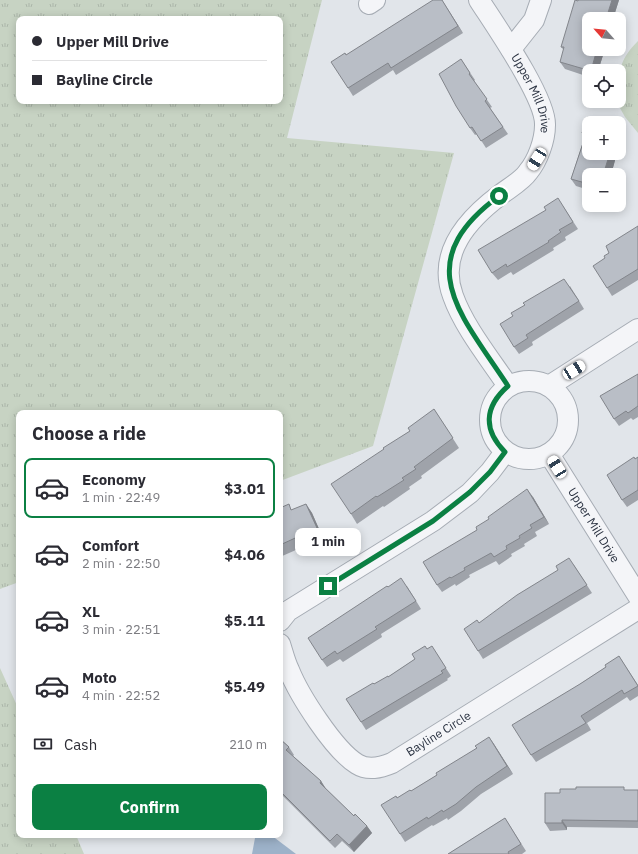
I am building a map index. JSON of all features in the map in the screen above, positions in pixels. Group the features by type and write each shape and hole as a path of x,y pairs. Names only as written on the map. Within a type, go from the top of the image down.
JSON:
{"street":[{"name":"Upper Mill Drive","path":"479,0 511,49 542,107 546,124 543,142 537,159 528,173 473,217 459,234 451,256 448,276 452,295 459,312 508,386"},
{"path":"511,49 534,20 541,0"},
{"path":"549,386 638,329"},
{"path":"528,380 549,386 559,395 566,407 568,420 566,434 559,445 549,454 538,459 527,460 516,458 505,452 496,443 491,432 489,419 492,406 498,395 508,386 528,380"},
{"path":"283,617 288,611 439,516 470,492 490,472 505,452"},
{"name":"Upper Mill Drive","path":"549,454 638,596"},
{"name":"Bayline Circle","path":"283,653 289,671 306,701 340,749 357,764 378,768 392,763 638,609"}],"green space":[{"path":"0,0 322,0 287,138 454,153 373,446 283,480 283,410 16,410 16,583 0,589"},
{"path":"638,41 638,133 620,108 626,108 626,64 622,64 631,48"},
{"path":"0,668 16,703 16,838 77,838 84,854 0,854"}],"water":[{"path":"255,838 275,838 296,854 252,854"}],"building":[{"path":"433,0 442,0 458,26 391,68 388,63 348,88 331,62 345,53 346,55"},
{"path":"575,0 612,0 608,12 582,12 582,56 595,56 593,64 582,64 582,68 560,62 564,47 561,47"},
{"path":"461,59 470,73 469,74 487,99 485,101 503,127 481,141 472,127 470,128 456,106 439,74"},
{"path":"582,146 582,160 608,160 605,168 582,168 582,182 571,179"},
{"path":"558,198 573,222 559,230 561,232 548,241 549,242 507,267 506,264 492,273 478,250 546,210 544,207"},
{"path":"638,226 638,269 607,288 593,266 605,258 604,256 609,253 606,246"},
{"path":"564,279 579,301 526,335 528,338 514,347 500,324 513,316 511,313 525,305 523,303"},
{"path":"638,374 638,406 628,413 626,411 614,419 600,396"},
{"path":"434,409 453,438 414,467 416,469 402,478 404,480 377,497 376,496 351,514 331,484 410,431 408,428"},
{"path":"634,457 635,459 638,457 638,490 622,500 607,475"},
{"path":"527,489 544,517 530,525 532,528 519,536 520,538 506,546 507,549 494,557 491,553 464,568 465,570 437,585 423,562 477,530 476,527 489,519 488,517"},
{"path":"289,504 291,510 306,504 317,528 283,544 283,507"},
{"path":"569,558 587,585 478,651 464,629 477,620 479,623 517,595 558,570 556,566"},
{"path":"401,578 416,601 375,627 377,629 337,654 335,651 322,660 308,638"},
{"path":"425,646 427,649 432,646 446,668 441,671 443,673 361,722 346,699 373,683 374,684 388,677 415,659 412,654"},
{"path":"619,656 638,686 624,694 622,690 581,716 586,723 531,755 512,725 580,684 606,667 605,665"},
{"path":"489,737 507,766 476,787 456,804 443,812 442,810 428,819 427,817 400,834 381,805 396,796 397,798 410,790 411,791 437,775 436,773 477,748 475,746"},
{"path":"283,742 289,747 286,750 321,781 320,783 354,816 355,814 367,826 349,845 337,834 330,841 283,794"},
{"path":"576,787 624,787 624,790 638,790 638,821 562,820 562,823 545,823 545,793 560,793 560,789 576,789"},
{"path":"505,818 521,844 508,852 509,854 448,854"}],"route":[{"path":"328,586 433,521 470,492 490,472 505,452 496,443 491,432 489,419 492,406 498,395 508,386 459,312 452,295 448,276 451,256 459,234 473,217 499,196"}]}
